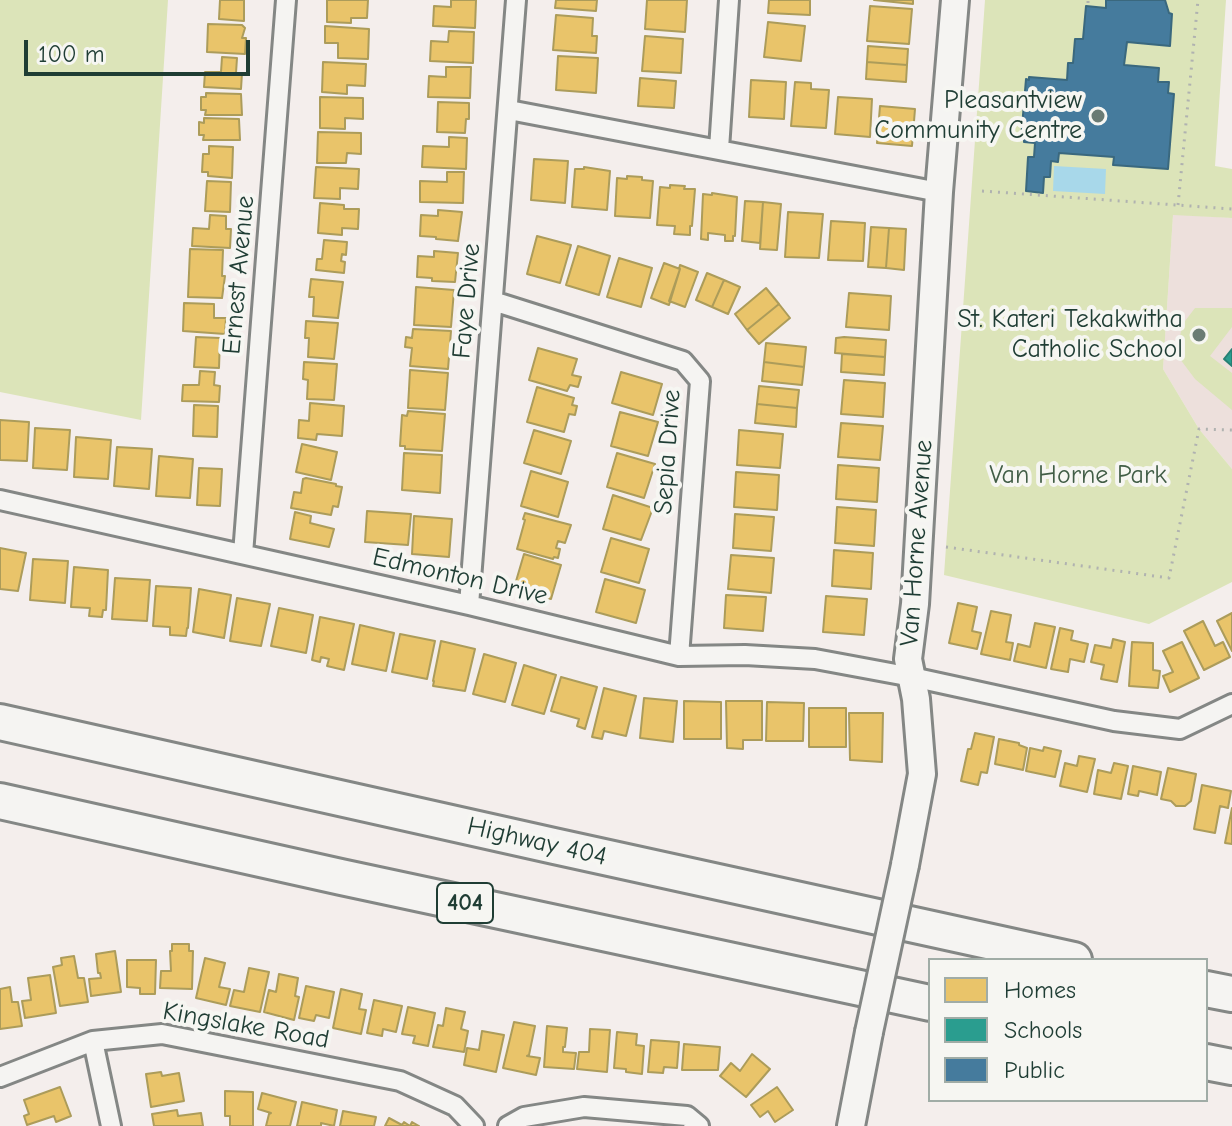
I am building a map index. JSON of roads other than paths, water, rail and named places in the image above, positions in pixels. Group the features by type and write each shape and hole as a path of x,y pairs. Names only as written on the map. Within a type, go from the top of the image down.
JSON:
{"highway":[{"name":"Highway 404","path":"0,722 1065,958"},
{"name":"404","path":"0,801 928,1003"},
{"path":"1208,989 1232,994"},
{"path":"1208,1062 1232,1067"}],"street":[{"name":"Ernest Avenue","path":"243,554 286,0"},
{"name":"Faye Drive","path":"469,605 516,0"},
{"path":"719,149 729,0"},
{"name":"Van Horne Avenue","path":"851,1126 922,774 916,699 908,659 915,604 939,192 955,0"},
{"path":"509,110 939,192"},
{"name":"Sepia Drive","path":"493,301 683,361 700,381 679,656"},
{"name":"Edmonton Drive","path":"0,500 469,605 679,656 745,655 815,659 1114,721 1180,729 1232,704"},
{"name":"Kingslake Road","path":"0,1077 93,1041 162,1034 400,1081 455,1106 474,1126"},
{"path":"93,1041 111,1126"},
{"path":"508,1126 524,1117 584,1107 687,1116 699,1126"}],"water":[{"path":"1054,166 1106,169 1105,194 1053,191"}],"place":[{"name":"Pleasantview Community Centre","path":"1098,116"},
{"name":"St. Kateri Tekakwitha Catholic School","path":"1199,335"}],"park label":[{"name":"Van Horne Park","path":"1078,476"}]}
